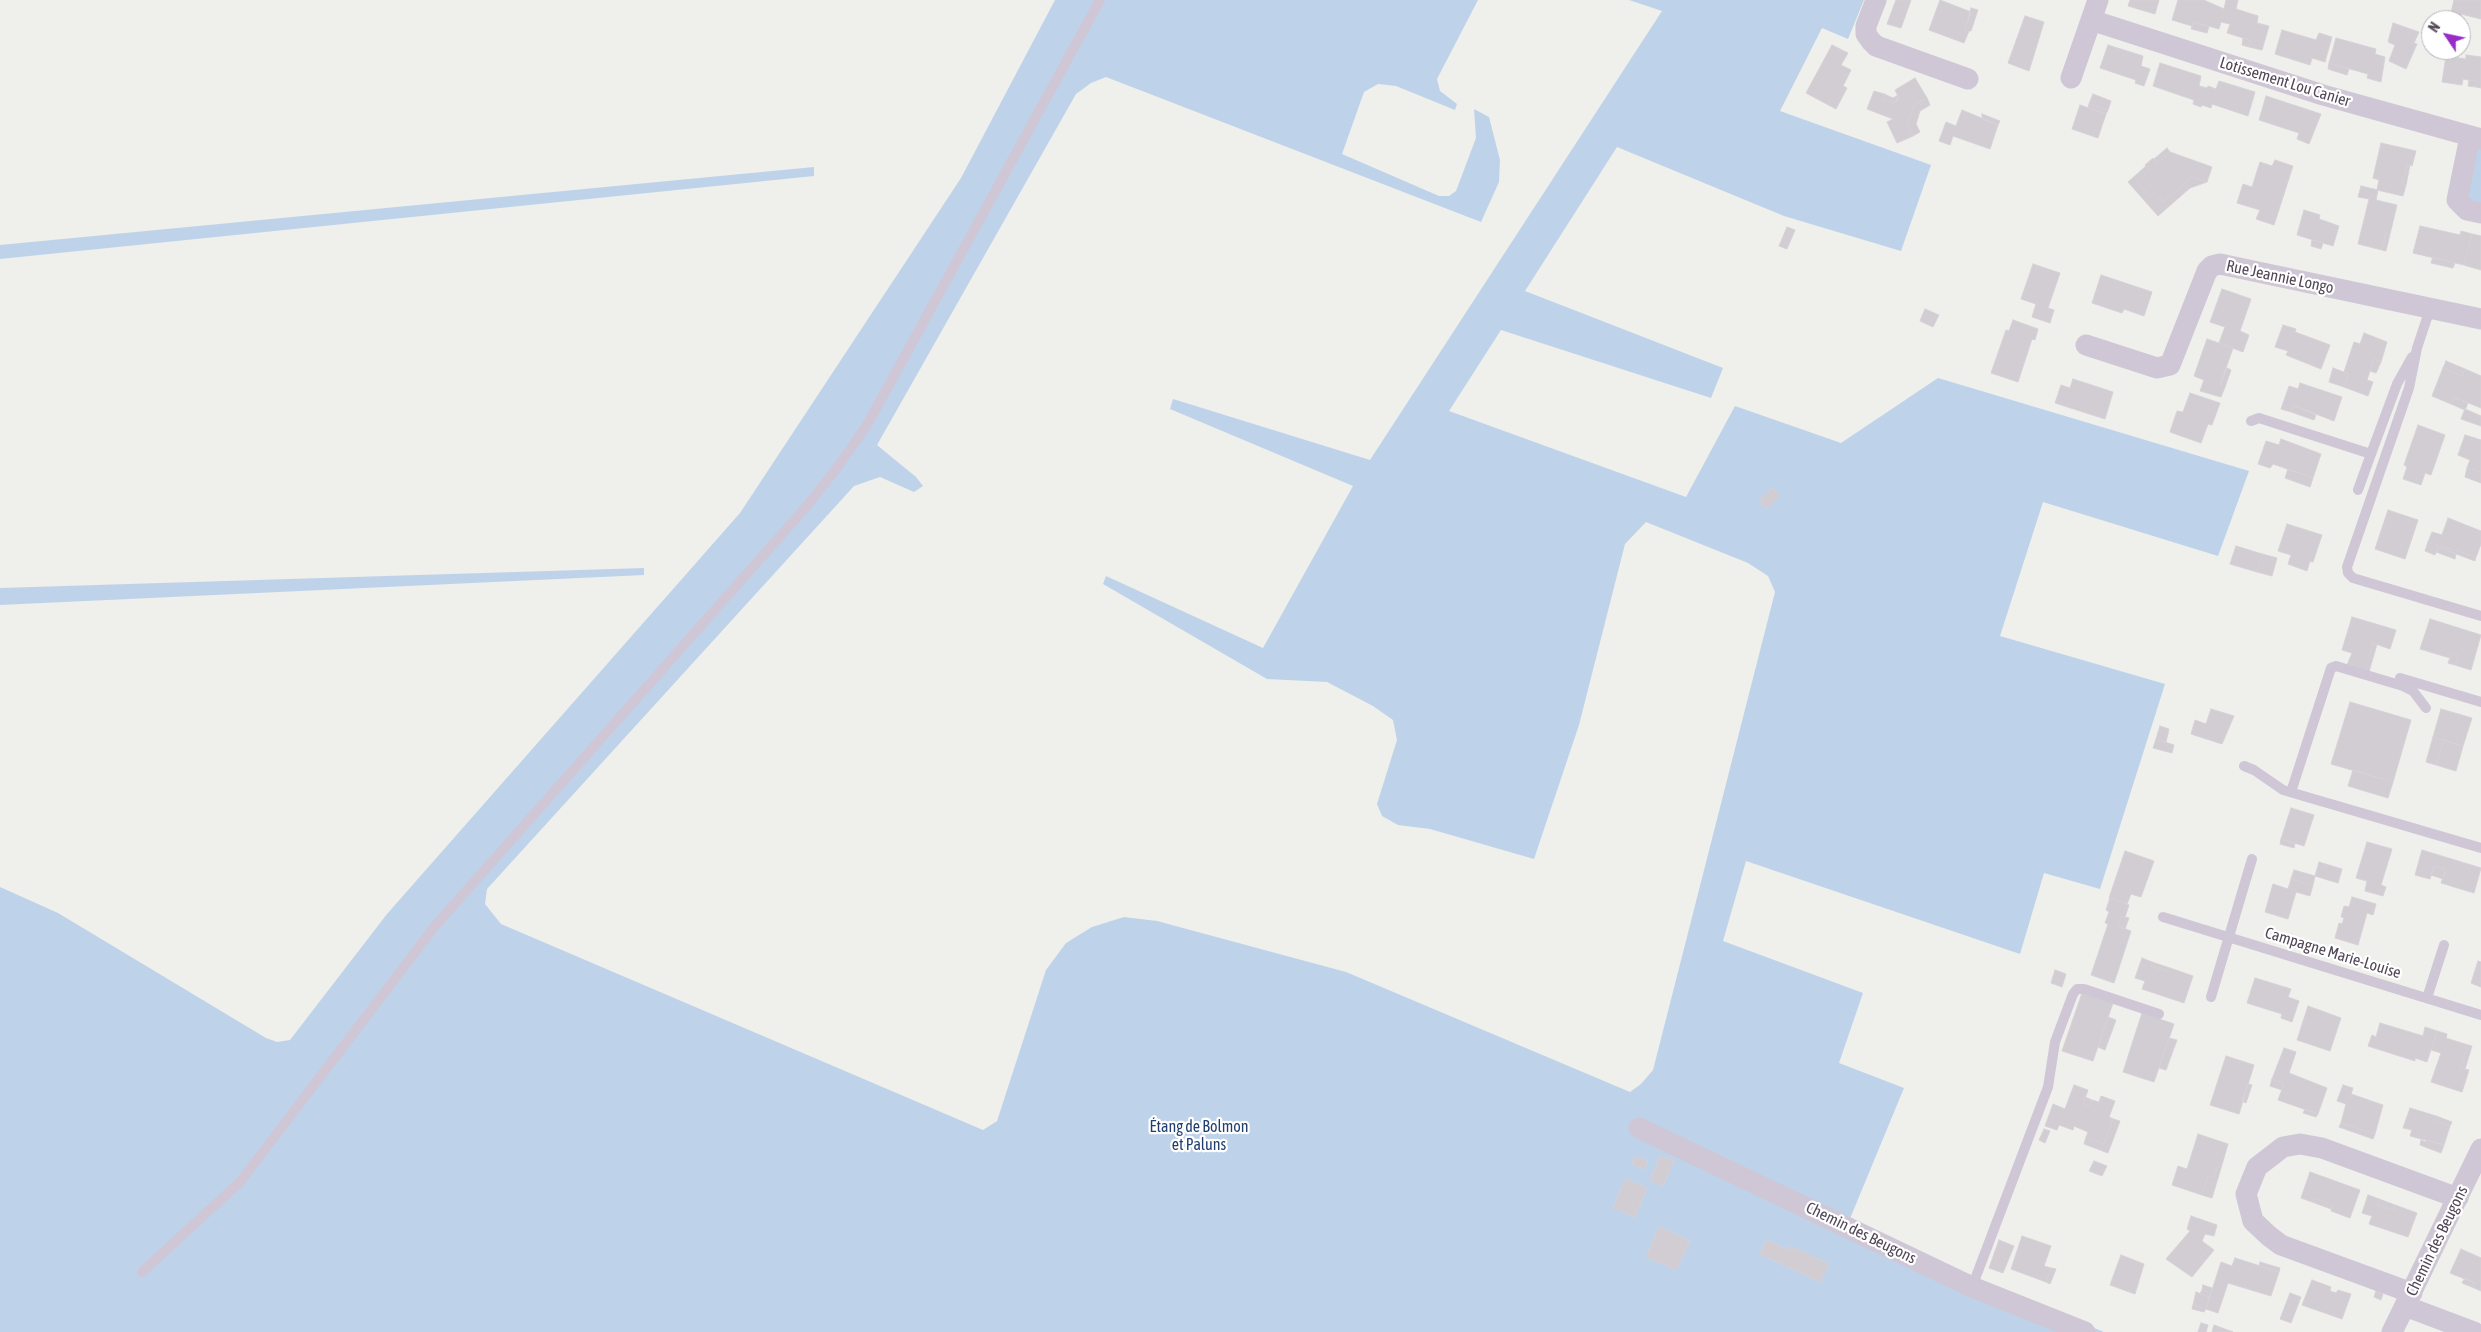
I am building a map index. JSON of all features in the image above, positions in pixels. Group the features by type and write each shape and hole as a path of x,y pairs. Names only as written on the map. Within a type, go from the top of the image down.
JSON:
{"street":[{"path":"1876,0 1866,26 1866,34 1876,46 1968,80"},
{"path":"2071,78 2098,0"},
{"name":"Lotissement Lou Canier","path":"2091,20 2323,95 2475,138"},
{"path":"2475,138 2457,200 2467,210 2481,213"},
{"name":"Rue Jeannie Longo","path":"2086,344 2157,368 2170,365 2206,271 2212,266 2220,264 2481,320"},
{"name":"Chemin des Beugons","path":"1639,1128 1972,1287 2085,1332"},
{"path":"2408,1300 2281,1245 2268,1236 2253,1221 2246,1194 2257,1167 2284,1147 2300,1144 2322,1148 2458,1198"},
{"name":"Chemin des Beugons","path":"2392,1332 2481,1149"},
{"name":"Chemin des Beugons","path":"2408,1300 2474,1332"}],"lane":[{"path":"142,1272 240,1182 435,926 806,507 837,468 867,425 1100,0"},
{"path":"2430,309 2417,348 2409,388 2347,567 2348,573 2353,578 2481,616"},
{"path":"2358,490 2397,384 2417,348"},
{"path":"2255,417 2371,454"},
{"path":"2291,792 2331,668 2336,666 2403,686 2413,691 2426,708"},
{"path":"2400,678 2481,702"},
{"path":"2244,766 2260,773 2275,786 2291,792 2481,848"},
{"path":"2211,997 2252,859"},
{"name":"Campagne Marie-Louise","path":"2163,917 2481,1015"},
{"path":"2426,998 2444,945"},
{"path":"1972,1287 2048,1087 2055,1042 2073,994 2077,989 2084,989 2159,1014"}],"green space":[{"name":"Étang de Bolmon et Paluns","path":"1055,0 1478,0 1437,79 1440,91 1457,104 1455,110 1396,86 1378,84 1364,92 1342,154 1439,196 1449,196 1456,191 1476,138 1474,109 1489,117 1500,160 1499,182 1481,222 1106,77 1091,83 1076,94 877,445 916,477 923,486 914,492 880,477 854,486 487,889 485,904 501,924 983,1130 997,1121 1046,970 1066,943 1092,927 1124,917 1157,921 1346,972 1630,1092 1641,1084 1653,1070 1775,592 1768,576 1748,563 1646,522 1625,544 1579,725 1534,859 1430,829 1398,825 1382,816 1377,804 1397,740 1393,720 1373,706 1327,682 1267,679 1103,584 1106,576 1263,648 1353,486 1170,409 1173,399 1370,460 1662,11 1629,0 1864,0 1848,39 1822,28 1780,111 1931,165 1901,251 1784,216 1617,147 1525,291 1723,368 1711,398 1501,330 1449,411 1686,497 1735,406 1841,443 1938,378 2249,471 2218,556 2043,502 2000,636 2165,684 2100,889 2044,873 2020,954 1746,861 1723,941 1863,993 1839,1063 1904,1088 1849,1221 1985,1284 2104,1332 0,1332 0,887 58,913 266,1038 277,1042 290,1040 387,914 740,513 961,178"},
{"path":"2481,146 2481,206 2467,202 2471,155"},
{"path":"814,167 814,176 0,259 0,245"},
{"path":"644,568 644,575 0,605 0,588"}],"building":[{"path":"1896,0 1911,0 1901,28 1887,24"},
{"path":"1940,0 1971,12 1965,29 1969,31 1964,43 1929,30"},
{"path":"2130,0 2159,0 2155,14 2128,6"},
{"path":"2178,0 2204,0 2224,9 2226,0 2238,0 2236,9 2258,16 2257,23 2269,26 2262,50 2249,47 2250,40 2227,33 2230,24 2221,22 2219,29 2194,22 2192,26 2172,20"},
{"path":"2454,0 2481,0 2481,19 2471,16 2471,10 2452,10"},
{"path":"1971,8 1978,10 1971,31 1969,31 1965,29"},
{"path":"2025,16 2044,22 2029,71 2008,63"},
{"path":"2194,22 2209,27 2207,33 2191,29"},
{"path":"2393,23 2419,32 2414,43 2417,44 2406,69 2389,61 2395,45 2388,42"},
{"path":"2282,30 2316,40 2319,33 2332,37 2325,62 2312,58 2310,65 2275,54"},
{"path":"2243,38 2250,40 2249,47 2242,45"},
{"path":"2336,38 2376,49 2375,54 2385,57 2381,82 2367,78 2368,74 2329,63"},
{"path":"1832,45 1848,53 1841,65 1851,70 1843,86 1847,88 1836,109 1806,93"},
{"path":"2108,45 2143,56 2141,66 2150,69 2144,86 2135,83 2136,80 2100,68"},
{"path":"2471,56 2481,57 2481,88 2476,87 2477,81 2463,79 2462,85 2442,82 2445,60 2471,60"},
{"path":"2160,63 2201,76 2199,86 2207,88 2208,86 2216,89 2219,81 2255,92 2248,116 2212,104 2211,108 2202,105 2201,107 2193,104 2194,100 2153,86"},
{"path":"2329,63 2349,69 2347,75 2328,69"},
{"path":"1915,78 1927,98 1914,105 1907,124 1913,136 1897,143 1887,122 1893,119 1867,109 1874,91 1884,94 1882,99 1893,103 1899,98 1895,90"},
{"path":"2469,80 2477,81 2476,87 2468,86"},
{"path":"1884,94 1893,98 1898,95 1898,100 1893,103 1882,99"},
{"path":"2093,94 2111,101 2108,110 2089,104"},
{"path":"2266,96 2321,114 2309,144 2297,139 2299,133 2259,120"},
{"path":"1927,98 1930,105 1920,111 1916,124 1920,132 1913,136 1907,124 1914,105"},
{"path":"2089,104 2108,110 2106,114 2088,108"},
{"path":"2080,105 2106,114 2098,138 2072,129"},
{"path":"1962,110 1998,125 1990,149 1953,136 1950,145 1939,141 1946,122 1956,126"},
{"path":"1982,114 2000,121 1998,125 1982,119"},
{"path":"2381,143 2416,151 2412,166 2407,164 2402,184 2406,185 2403,196 2377,190 2379,180 2373,178"},
{"path":"2167,148 2170,152 2157,164 2154,159"},
{"path":"2170,152 2212,167 2207,182 2192,177 2163,202 2154,193 2150,196 2137,182 2150,170 2145,165 2153,158 2157,164"},
{"path":"2275,160 2293,166 2274,225 2256,219 2260,210 2237,203 2243,184 2252,187 2260,162 2272,166"},
{"path":"2407,164 2410,165 2406,185 2402,184"},
{"path":"2146,166 2150,170 2137,182 2150,196 2154,193 2163,202 2192,177 2207,182 2190,188 2158,216 2128,182"},
{"path":"2361,186 2378,190 2376,200 2397,205 2390,234 2386,233 2382,250 2358,244 2369,199 2358,197"},
{"path":"2304,210 2320,215 2319,219 2339,226 2333,246 2297,235"},
{"path":"2420,226 2460,235 2461,231 2472,234 2464,265 2413,253"},
{"path":"1787,227 1795,230 1787,249 1779,246"},
{"path":"2386,233 2390,234 2386,251 2382,250"},
{"path":"2472,234 2481,236 2481,270 2464,265"},
{"path":"2312,240 2323,243 2321,249 2311,246"},
{"path":"2433,257 2455,263 2453,268 2431,263"},
{"path":"2033,264 2060,273 2048,308 2054,310 2050,323 2032,317 2036,304 2021,299"},
{"path":"2101,275 2152,292 2144,316 2124,309 2122,313 2092,303"},
{"path":"2222,289 2251,299 2240,331 2249,335 2243,352 2219,343 2225,327 2210,322"},
{"path":"1925,309 1939,315 1933,327 1920,321"},
{"path":"2013,320 2038,329 2035,340 2032,339 2018,382 1991,373 2006,330 2009,331"},
{"path":"2283,325 2296,329 2295,332 2330,345 2321,369 2286,355 2288,351 2275,347"},
{"path":"2364,333 2387,342 2381,362 2374,359 2367,380 2373,382 2368,396 2344,387 2349,374 2344,372 2354,342 2360,344"},
{"path":"2207,339 2233,348 2220,385 2225,387 2221,397 2200,391 2204,380 2194,376"},
{"path":"2374,359 2381,362 2376,373 2370,371"},
{"path":"2446,361 2465,369 2462,376 2443,368"},
{"path":"2227,368 2231,370 2225,387 2220,385"},
{"path":"2333,368 2349,374 2344,387 2329,382"},
{"path":"2443,368 2462,376 2465,369 2481,376 2481,408 2454,397 2451,404 2432,396"},
{"path":"2073,379 2113,392 2105,419 2055,403 2061,385 2070,388"},
{"path":"2300,383 2342,397 2334,421 2293,405 2291,412 2281,409 2289,386 2298,389"},
{"path":"2190,393 2220,403 2212,425 2208,424 2201,443 2170,432 2177,411 2183,412"},
{"path":"2454,397 2468,403 2465,410 2451,404"},
{"path":"2293,405 2316,415 2314,420 2291,412"},
{"path":"2465,409 2481,416 2481,426 2461,419"},
{"path":"2418,425 2445,435 2431,475 2425,473 2421,485 2403,479 2407,467 2404,465"},
{"path":"2465,435 2481,440 2481,472 2467,468 2470,460 2458,455"},
{"path":"2281,439 2321,454 2313,478 2273,464 2270,468 2258,464 2266,441 2279,445"},
{"path":"2467,468 2481,472 2481,483 2465,477"},
{"path":"2288,469 2313,478 2310,487 2285,478"},
{"path":"1772,488 1780,496 1766,509 1759,500"},
{"path":"2388,510 2418,520 2405,559 2375,549"},
{"path":"2448,518 2481,531 2481,544 2476,557 2428,542 2432,532 2442,535"},
{"path":"2287,524 2322,535 2313,562 2310,561 2307,571 2288,564 2291,555 2278,551"},
{"path":"2428,542 2476,557 2475,561 2438,547 2435,555 2425,551"},
{"path":"2236,546 2262,554 2257,572 2230,564"},
{"path":"2438,547 2456,554 2455,559 2436,552"},
{"path":"2262,554 2277,558 2272,576 2257,572"},
{"path":"2352,617 2396,630 2390,649 2373,643 2369,657 2373,658 2369,672 2347,665 2352,653 2342,650"},
{"path":"2430,619 2481,635 2471,670 2455,665 2458,655 2452,653 2450,658 2420,649"},
{"path":"2373,643 2377,644 2373,658 2369,657"},
{"path":"2452,653 2458,655 2455,665 2448,663"},
{"path":"2350,702 2411,720 2393,782 2331,764"},
{"path":"2211,709 2234,716 2222,744 2191,734 2195,720 2206,724"},
{"path":"2441,709 2472,718 2463,746 2433,737"},
{"path":"2160,726 2169,729 2166,742 2156,739"},
{"path":"2433,737 2444,740 2436,765 2426,762"},
{"path":"2156,739 2174,745 2172,753 2153,748"},
{"path":"2444,740 2463,746 2456,771 2436,765"},
{"path":"2353,770 2393,782 2388,798 2348,786"},
{"path":"2291,808 2314,815 2304,846 2281,839"},
{"path":"2281,839 2295,843 2294,848 2280,844"},
{"path":"2367,842 2392,849 2381,885 2386,887 2383,896 2365,891 2367,881 2356,878"},
{"path":"2422,850 2481,868 2474,893 2441,883 2446,869 2434,866 2430,879 2415,875"},
{"path":"2125,851 2154,861 2141,897 2131,894 2127,904 2109,898"},
{"path":"2319,862 2342,869 2338,883 2315,876"},
{"path":"2434,866 2446,869 2443,879 2431,875"},
{"path":"2294,870 2315,876 2313,885 2291,879"},
{"path":"2291,879 2313,885 2310,896 2296,892 2288,919 2265,912 2273,884 2288,889"},
{"path":"2352,897 2376,904 2373,915 2367,913 2358,945 2335,938 2339,923 2342,924 2344,918 2341,917 2344,906 2349,907"},
{"path":"2110,898 2129,905 2125,917 2121,916 2118,926 2131,931 2114,983 2091,975 2108,924 2105,923 2109,912 2106,910"},
{"path":"2121,916 2129,918 2125,929 2118,926"},
{"path":"2142,958 2152,962 2151,966 2168,972 2170,968 2193,976 2184,1003 2142,989 2145,981 2135,978"},
{"path":"2478,961 2481,962 2481,987 2471,983"},
{"path":"2152,962 2170,968 2168,972 2151,966"},
{"path":"2055,970 2066,974 2062,987 2051,983"},
{"path":"2255,978 2291,989 2288,997 2299,1001 2292,1022 2281,1018 2282,1014 2247,1003"},
{"path":"2082,993 2113,1003 2093,1061 2062,1051"},
{"path":"2308,1006 2341,1018 2330,1051 2297,1040"},
{"path":"2142,1013 2174,1024 2154,1082 2123,1072"},
{"path":"2108,1017 2116,1020 2105,1050 2098,1047"},
{"path":"2380,1023 2423,1036 2425,1027 2437,1031 2427,1062 2415,1058 2415,1061 2368,1046 2372,1035 2376,1037"},
{"path":"2437,1031 2447,1034 2446,1038 2468,1045 2460,1068 2469,1070 2462,1092 2431,1082 2441,1053 2431,1050"},
{"path":"2169,1038 2177,1040 2166,1070 2159,1068"},
{"path":"2468,1045 2472,1046 2465,1069 2460,1068"},
{"path":"2284,1048 2296,1052 2289,1073 2327,1088 2318,1114 2278,1100 2284,1084 2272,1079"},
{"path":"2226,1056 2254,1065 2239,1114 2210,1105"},
{"path":"2272,1079 2284,1084 2282,1090 2270,1086"},
{"path":"2248,1084 2252,1085 2246,1103 2242,1101"},
{"path":"2074,1085 2088,1090 2083,1104 2089,1106 2092,1100 2099,1102 2101,1096 2115,1101 2109,1117 2113,1119 2104,1144 2086,1137 2088,1132 2074,1126 2073,1130 2059,1125 2057,1130 2045,1126 2053,1104 2065,1109"},
{"path":"2343,1085 2353,1088 2351,1094 2383,1105 2375,1134 2341,1123 2346,1104 2337,1101"},
{"path":"2085,1097 2092,1100 2089,1106 2083,1104"},
{"path":"2410,1108 2436,1116 2434,1121 2450,1126 2444,1145 2410,1136 2412,1130 2403,1128"},
{"path":"2305,1109 2318,1114 2316,1117 2303,1113"},
{"path":"2436,1116 2452,1122 2450,1126 2434,1121"},
{"path":"2113,1119 2120,1121 2108,1153 2084,1144 2086,1137 2104,1144"},
{"path":"2341,1123 2375,1134 2373,1139 2339,1127"},
{"path":"2044,1129 2050,1131 2045,1143 2039,1140"},
{"path":"2198,1134 2228,1144 2221,1168 2217,1167 2214,1178 2208,1176 2202,1195 2172,1185 2178,1166 2187,1169"},
{"path":"2421,1140 2444,1145 2441,1153 2420,1145"},
{"path":"1635,1156 1648,1161 1644,1169 1632,1164"},
{"path":"1660,1156 1674,1161 1663,1186 1650,1180"},
{"path":"2094,1161 2107,1166 2102,1176 2089,1171"},
{"path":"2217,1167 2221,1168 2212,1198 2202,1195 2208,1176 2214,1178"},
{"path":"2310,1172 2360,1190 2350,1218 2331,1211 2333,1205 2314,1198 2312,1202 2301,1198"},
{"path":"1625,1179 1647,1188 1635,1217 1613,1208"},
{"path":"2368,1195 2379,1199 2377,1205 2394,1210 2395,1205 2417,1213 2408,1237 2369,1224 2372,1216 2362,1213"},
{"path":"2314,1198 2333,1205 2331,1209 2312,1202"},
{"path":"2379,1199 2395,1205 2394,1210 2377,1205"},
{"path":"2191,1216 2217,1225 2214,1236 2205,1234 2202,1241 2210,1247 2200,1258 2205,1261 2192,1277 2166,1259 2190,1231 2187,1229"},
{"path":"1659,1227 1690,1241 1676,1270 1646,1257"},
{"path":"2022,1236 2051,1246 2044,1266 2051,1268 2046,1282 2011,1269"},
{"path":"1766,1240 1789,1250 1790,1246 1829,1264 1820,1282 1760,1254"},
{"path":"1999,1240 2014,1246 2003,1273 1989,1268"},
{"path":"2210,1247 2214,1250 2205,1261 2200,1258"},
{"path":"2461,1249 2481,1258 2481,1291 2472,1287 2475,1283 2450,1273"},
{"path":"2121,1255 2144,1264 2135,1294 2110,1285"},
{"path":"2235,1258 2279,1272 2271,1296 2228,1283 2218,1313 2206,1309 2221,1262 2232,1266"},
{"path":"2260,1262 2280,1268 2279,1272 2259,1266"},
{"path":"2051,1268 2056,1269 2050,1284 2046,1282"},
{"path":"2465,1278 2475,1283 2472,1287 2462,1283"},
{"path":"2312,1280 2331,1287 2330,1291 2336,1293 2338,1290 2351,1294 2342,1319 2302,1305"},
{"path":"2203,1285 2212,1288 2211,1293 2202,1290"},
{"path":"2202,1290 2211,1293 2209,1297 2200,1294"},
{"path":"2376,1291 2383,1294 2381,1300 2374,1297"},
{"path":"2196,1292 2209,1297 2206,1309 2193,1305"},
{"path":"2290,1293 2301,1297 2291,1323 2280,1319"},
{"path":"2193,1305 2206,1309 2204,1312 2192,1309"},
{"path":"2201,1323 2208,1325 2206,1332 2198,1332"},
{"path":"2214,1325 2233,1332 2212,1332"}]}
